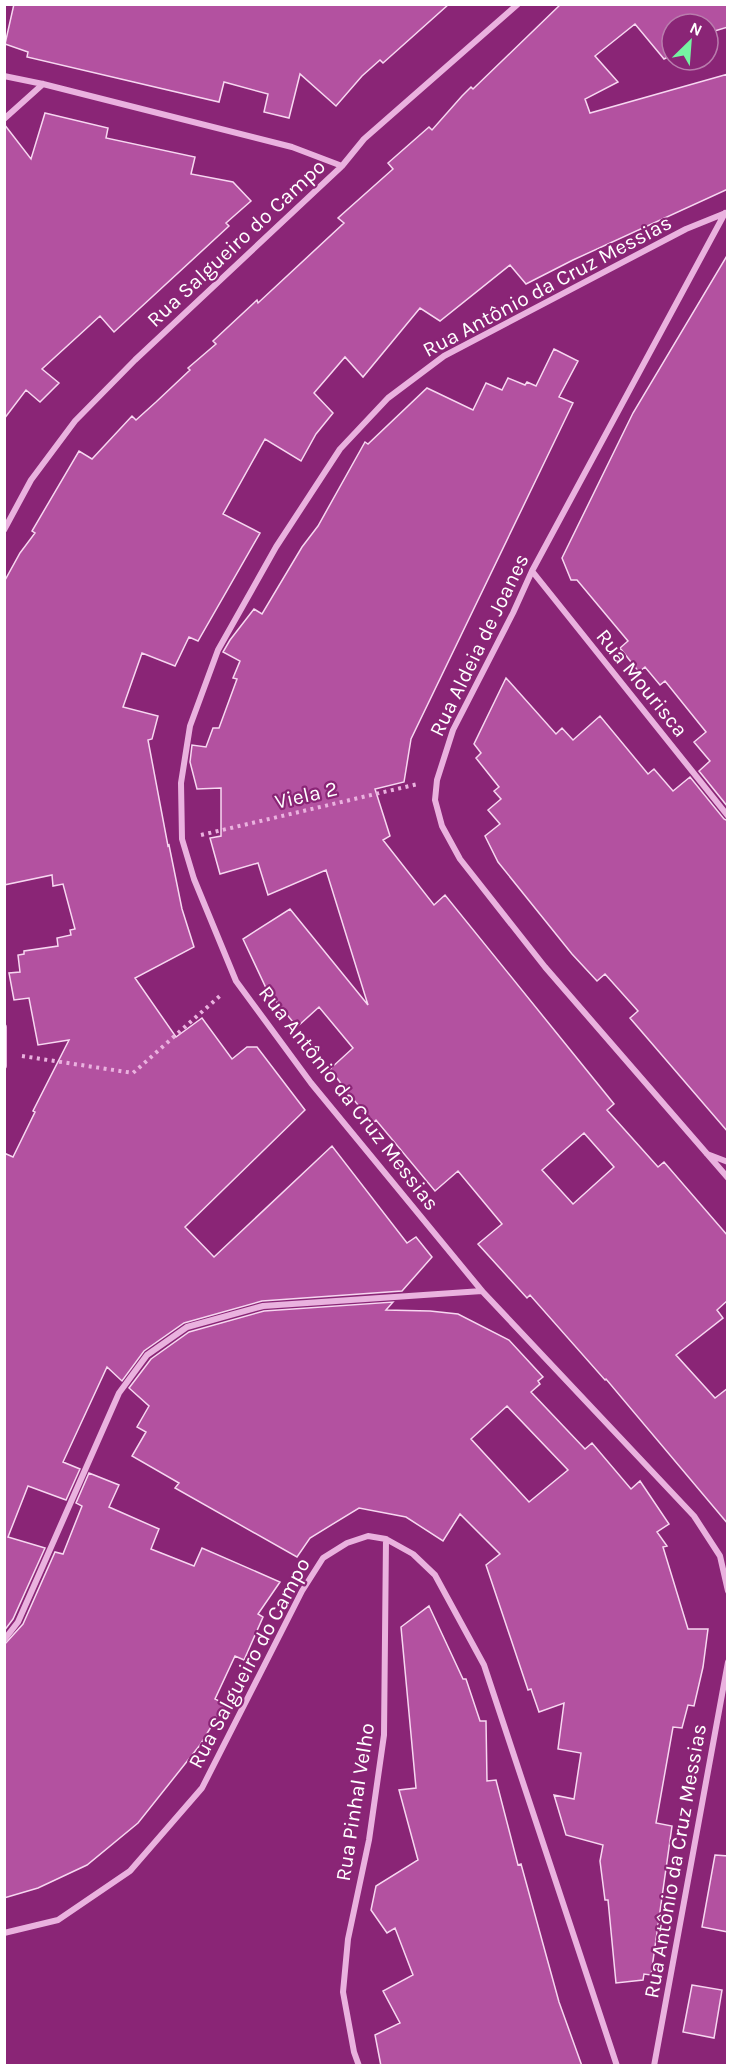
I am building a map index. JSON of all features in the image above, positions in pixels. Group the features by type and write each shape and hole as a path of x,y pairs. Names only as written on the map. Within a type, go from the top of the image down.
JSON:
{"street":[{"name":"Rua Salgueiro do Campo","path":"4,530 31,480 75,421 135,360 342,166 364,139 518,4"},
{"path":"4,76 292,147 342,166"},
{"path":"4,119 43,84"},
{"name":"Rua Aldeia de Joanes","path":"726,212 532,572 453,730 437,780 435,800 442,826 460,859 545,967 728,1178"},
{"name":"Rua Antônio da Cruz Messias","path":"726,212 686,230 444,356 388,398 340,449 276,547 218,650 190,726 181,783 182,839 194,879 236,981 311,1083 482,1291 694,1516 720,1556 728,1591"},
{"name":"Rua Mourisca","path":"532,572 728,816"},
{"path":"4,1027 6,1054 4,1066"},
{"path":"707,1154 728,1162"},
{"path":"4,1640 18,1622 118,1394 147,1355 187,1327 263,1306 482,1291"},
{"name":"Rua Salgueiro do Campo","path":"4,1933 58,1920 130,1871 202,1788 302,1591 323,1558 347,1543 368,1536 387,1539"},
{"path":"387,1539 412,1554 435,1575 484,1665 617,2066"},
{"name":"Rua Pinhal Velho","path":"359,2066 354,2052 343,1992 348,1939 369,1840 384,1735 387,1539"},
{"name":"Rua Antônio da Cruz Messias","path":"654,2066 728,1662"}],"path":[{"name":"Viela 2","path":"182,839 437,780"},
{"path":"6,1054 133,1073 236,981"}],"building":[{"path":"14,4 449,4 383,63 380,60 362,76 336,106 300,74 289,118 264,112 268,94 224,82 219,102 27,57 28,52 5,44"},
{"path":"561,4 728,4 728,27 720,29 720,12 660,12 660,54 635,24 595,56 618,82 585,99 590,113 728,74 728,189 526,284 510,265 440,321 420,308 363,377 345,357 314,393 333,413 316,434 301,461 265,439 223,514 260,533 198,641 189,637 175,666 142,653 123,707 158,716 152,739 148,740 182,909 194,947 135,978 176,1037 202,1018 232,1059 247,1047 257,1047 305,1110 185,1227 214,1257 332,1146 407,1243 416,1237 432,1257 402,1291 262,1301 184,1323 144,1351 122,1381 107,1367 63,1462 80,1469 66,1500 28,1486 8,1537 45,1548 13,1619 4,1631 4,1153 13,1157 35,1112 33,1111 69,1040 38,1045 29,998 14,1000 9,973 20,972 18,955 24,954 24,951 58,946 57,938 71,935 70,930 75,929 63,884 53,886 52,875 4,885 4,582 20,553 35,533 32,531 79,451 92,459 132,416 136,420 156,402 190,370 188,368 216,344 213,341 257,300 258,303 344,223 338,218 393,169 388,163 429,127 432,130 471,87 473,89"},
{"path":"45,113 108,128 106,138 195,157 191,174 233,182 251,201 226,223 229,226 114,332 100,316 42,369 59,383 40,402 26,390 4,419 4,124 31,159"},
{"path":"728,254 728,807 699,771 710,761 694,742 706,732 665,681 660,685 645,667 639,672 620,648 628,641 577,580 571,580 562,558 633,413"},
{"path":"554,349 578,361 559,397 573,403 411,739 404,782 375,789 390,836 383,840 434,905 445,895 614,1104 607,1110 658,1167 664,1162 728,1236 728,1300 717,1310 723,1318 676,1355 715,1398 728,1388 728,1524 606,1379 530,1295 527,1298 478,1244 502,1224 458,1171 435,1191 376,1120 373,1123 349,1094 330,1069 353,1048 319,1007 297,1027 267,990 243,939 290,909 368,1005 326,870 268,895 258,863 220,874 210,838 221,836 221,788 197,789 190,762 192,745 206,747 213,728 219,728 237,679 233,678 240,661 223,652 254,609 262,614 302,547 318,526 365,442 368,444 427,388 473,410 486,383 502,390 508,378 525,385 527,382 536,386","holes":["584,1133 614,1167 573,1204 542,1170"]},
{"path":"506,678 556,734 562,728 573,740 600,716 648,774 654,769 673,791 690,777 728,821 728,1132 630,1018 638,1011 605,974 597,981 572,954 498,862 485,836 500,824 488,810 501,799 494,791 499,787 476,758 481,753 474,744"},
{"path":"393,1302 386,1310 458,1314 509,1340 543,1377 538,1381 540,1384 531,1392 585,1449 592,1443 631,1489 640,1481 669,1524 657,1532 667,1546 663,1547 688,1629 708,1629 703,1667 694,1706 688,1705 682,1728 673,1727 656,1823 672,1826 651,1975 644,1974 643,1980 616,1983 608,1900 605,1900 600,1861 603,1845 566,1835 554,1795 574,1799 581,1753 558,1749 564,1703 539,1712 531,1689 528,1690 486,1565 500,1554 460,1514 443,1541 406,1517 359,1508 310,1538 297,1557 175,1488 179,1483 132,1456 146,1432 137,1427 149,1406 129,1388 151,1359 189,1332 264,1311","holes":["507,1406 568,1470 529,1502 471,1439"]},
{"path":"89,1473 119,1485 109,1507 159,1529 151,1549 194,1566 202,1548 280,1582 258,1614 263,1617 244,1660 235,1656 215,1699 225,1704 200,1745 138,1823 87,1865 38,1888 4,1898 4,1645 23,1624 55,1552 63,1554 82,1506 76,1503"},
{"path":"429,1606 463,1679 466,1679 480,1721 486,1721 487,1781 496,1780 518,1865 521,1864 559,2002 582,2066 381,2066 375,2035 400,2023 383,1991 413,1975 395,1928 387,1933 371,1910 376,1886 418,1860 399,1790 416,1788 401,1627"},
{"path":"715,1855 728,1856 728,1932 702,1927"},
{"path":"692,1985 722,1990 714,2038 683,2032"}]}
